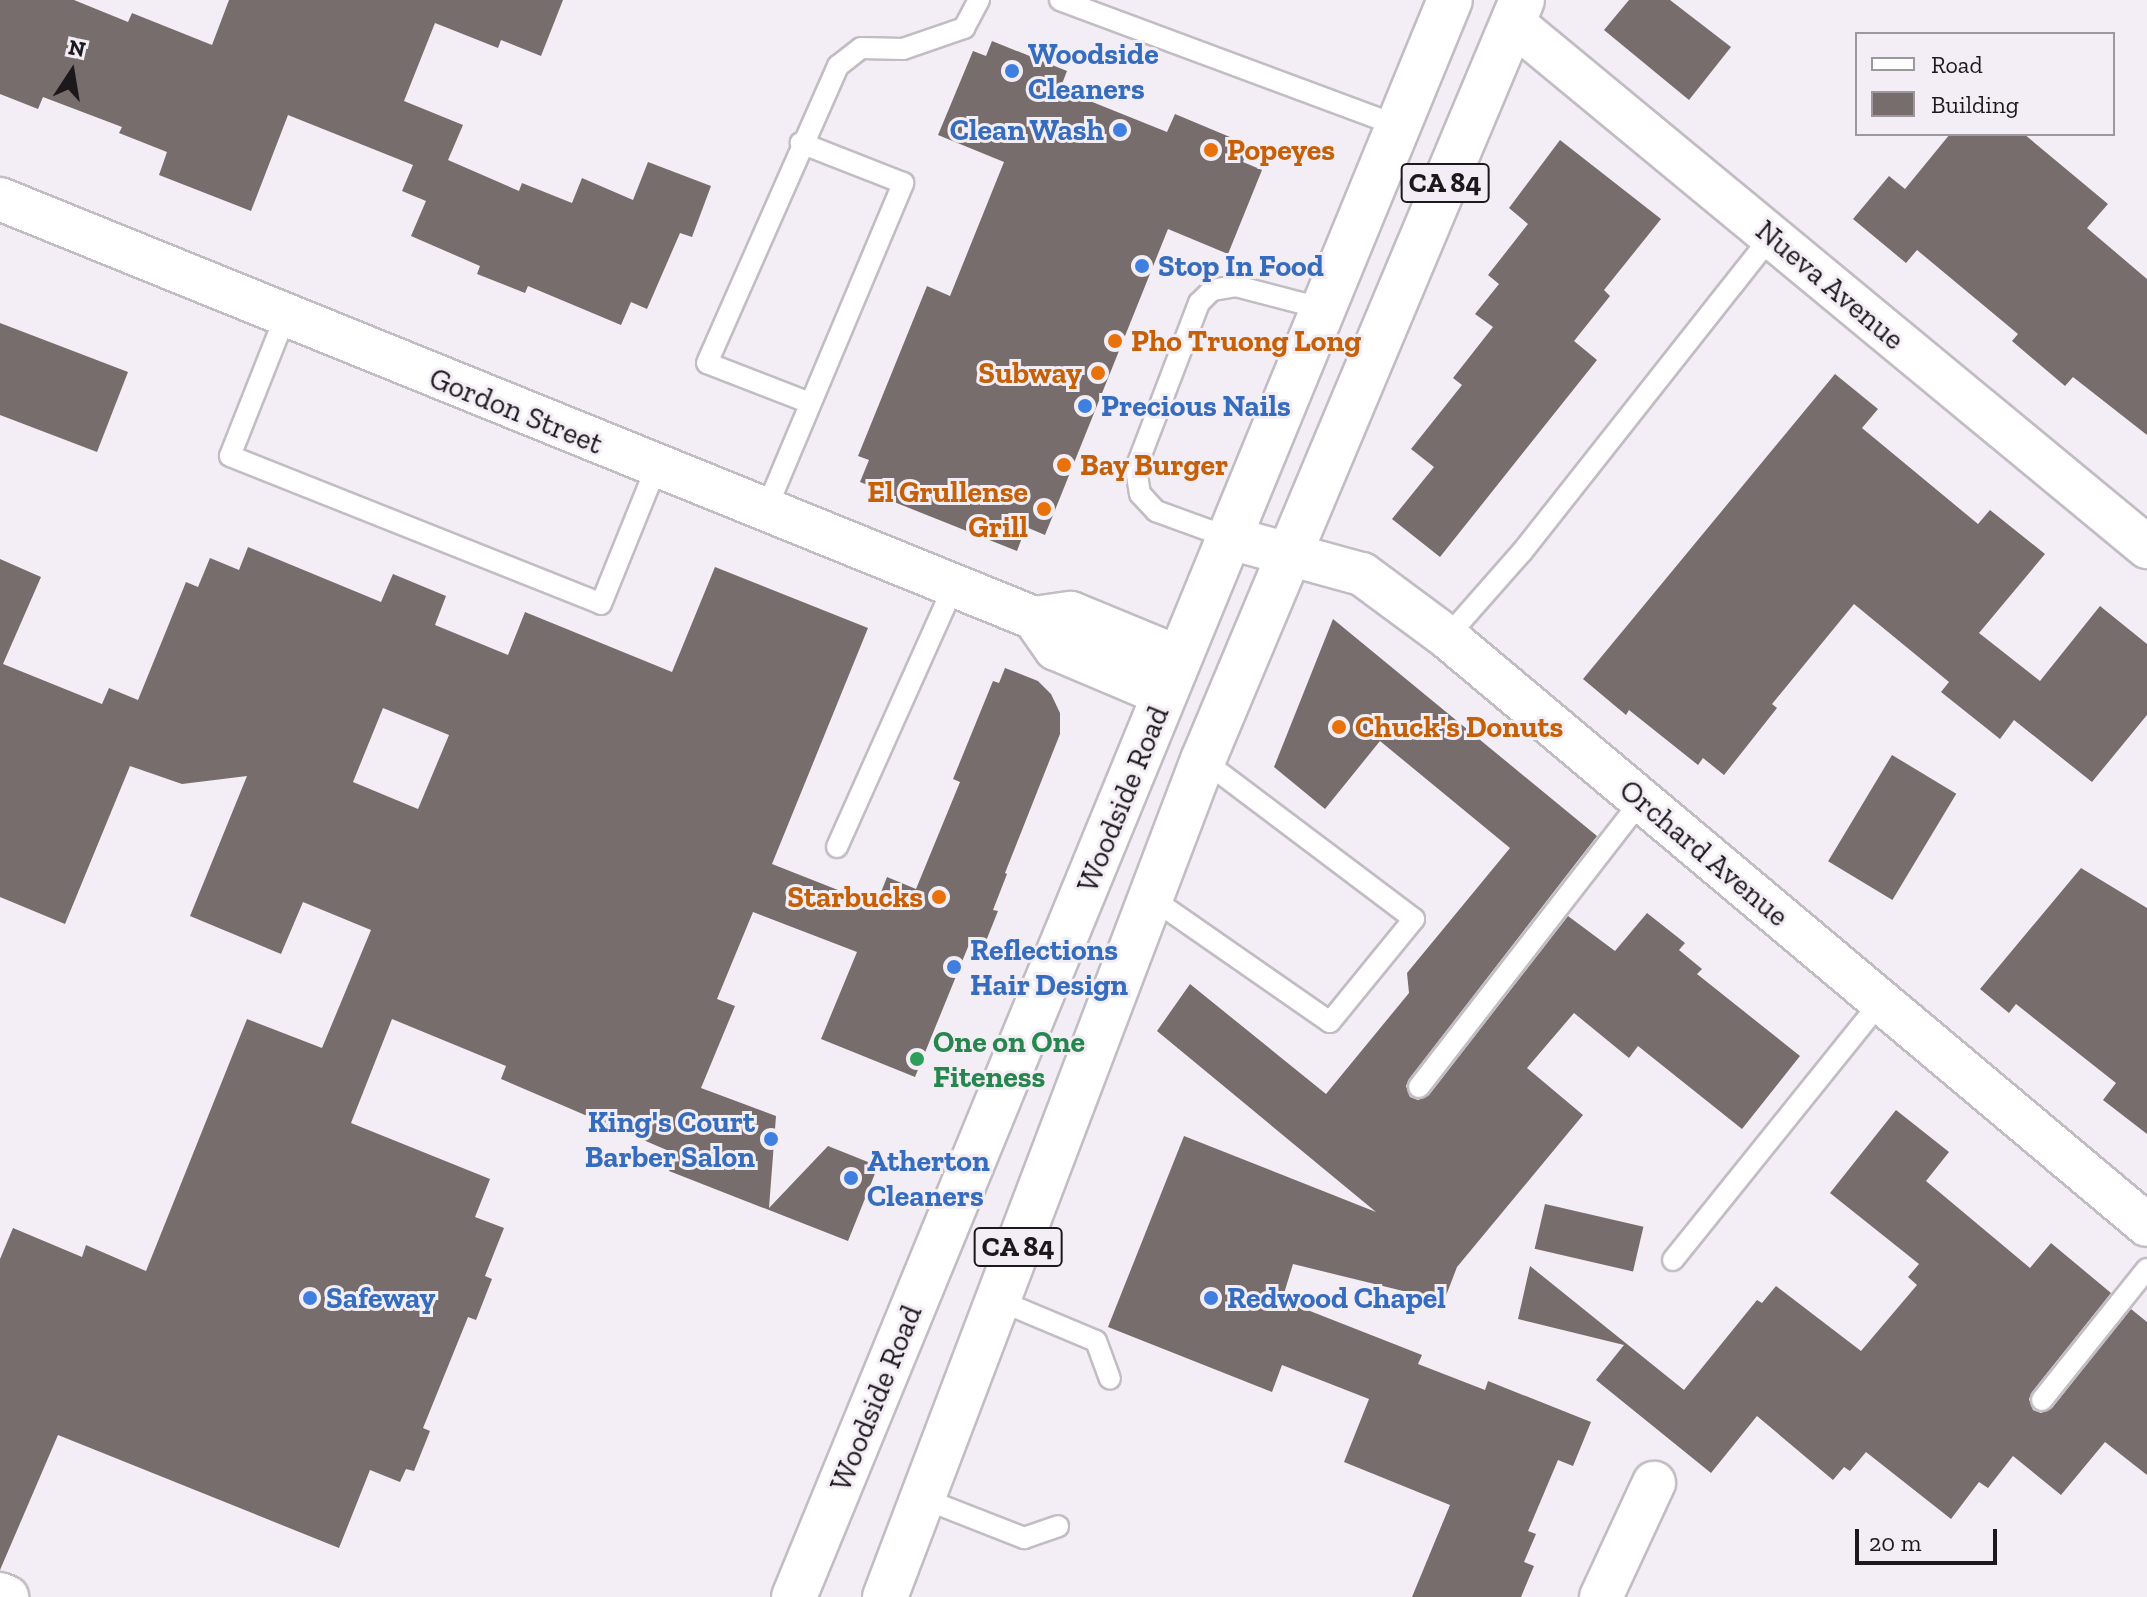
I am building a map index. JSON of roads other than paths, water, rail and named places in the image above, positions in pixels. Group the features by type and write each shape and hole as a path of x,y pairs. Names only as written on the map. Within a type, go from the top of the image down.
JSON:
{"main road":[{"name":"Woodside Road","path":"794,1597 1450,0"},
{"name":"Woodside Road","path":"885,1597 1203,760 1518,11"}],"street":[{"name":"Nueva Avenue","path":"1518,11 1771,237 2147,547"},
{"name":"Gordon Street","path":"0,199 656,468 1034,618 1071,613 1173,677"},
{"name":"Orchard Avenue","path":"1230,538 1362,574 1447,637 2147,1225"},
{"path":"1601,1597 1654,1483"},
{"path":"0,1594 7,1597"}],"lane":[{"path":"810,403 707,363 801,143 838,66 861,48 903,49 964,28 979,0"},
{"path":"1060,0 1398,126"},
{"path":"765,512 903,183 801,143"},
{"path":"1447,637 1522,552 1771,237"},
{"path":"1230,538 1156,511 1140,494 1136,468 1199,303 1212,290 1236,286 1324,309"},
{"path":"285,317 230,456 601,604 656,468"},
{"path":"837,847 954,586"},
{"path":"1150,897 1330,1022 1414,919 1203,760"},
{"path":"1419,1087 1642,800"},
{"path":"1673,1260 1881,1001"},
{"path":"2042,1400 2147,1269"},
{"path":"998,1300 1096,1341 1110,1379"},
{"path":"922,1498 1024,1538 1058,1526"}],"place":[{"name":"Woodside Cleaners","path":"1012,71"},
{"name":"Clean Wash","path":"1120,130"},
{"name":"Popeyes","path":"1211,150"},
{"name":"Stop In Food","path":"1142,266"},
{"name":"Pho Truong Long","path":"1115,341"},
{"name":"Subway","path":"1098,373"},
{"name":"Precious Nails","path":"1085,406"},
{"name":"Bay Burger","path":"1064,465"},
{"name":"El Grullense Grill","path":"1044,509"},
{"name":"Chuck's Donuts","path":"1339,727"},
{"name":"Starbucks","path":"939,897"},
{"name":"Reflections Hair Design","path":"954,967"},
{"name":"One on One Fiteness","path":"917,1059"},
{"name":"King's Court Barber Salon","path":"771,1139"},
{"name":"Atherton Cleaners","path":"851,1178"},
{"name":"Safeway","path":"310,1298"},
{"name":"Redwood Chapel","path":"1211,1298"}]}
